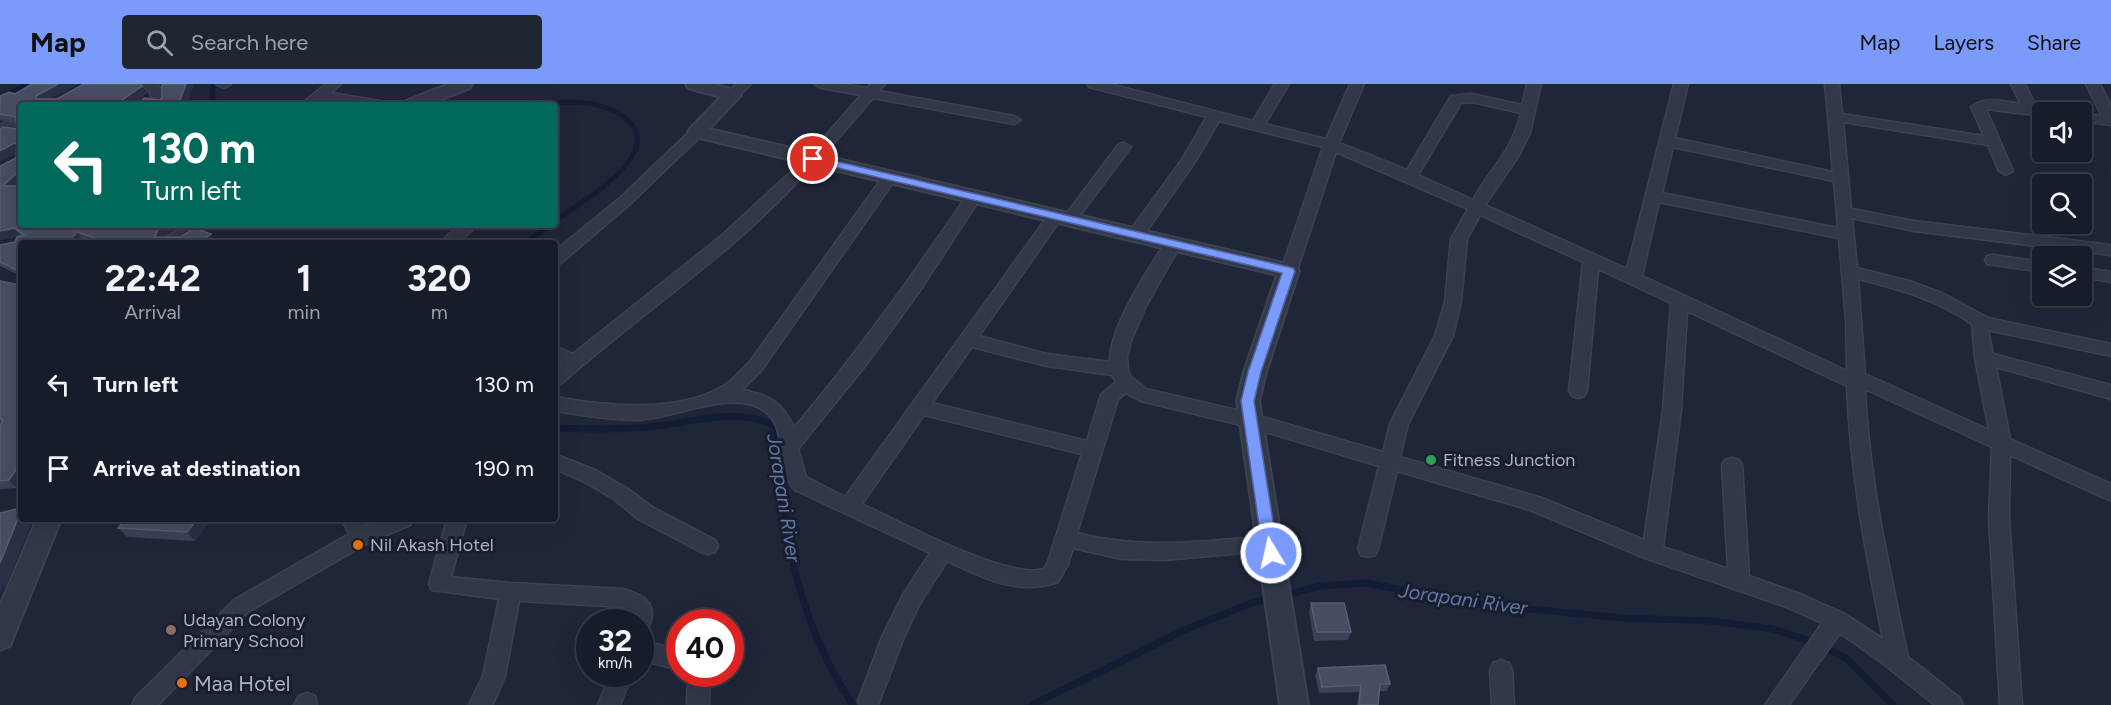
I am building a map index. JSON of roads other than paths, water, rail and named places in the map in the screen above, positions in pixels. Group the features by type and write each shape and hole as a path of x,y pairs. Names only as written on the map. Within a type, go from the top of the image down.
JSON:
{"street":[{"path":"149,84 158,93 158,102"},
{"path":"311,102 334,84"},
{"path":"419,102 464,84"},
{"path":"694,84 738,89"},
{"path":"821,84 874,89 1014,120"},
{"path":"1094,84 1331,145 1410,177 1633,278 1679,302 2111,493"},
{"path":"1153,100 1162,84"},
{"path":"1257,126 1282,84"},
{"path":"1294,705 1287,648 1249,420 1248,401 1251,385 1313,206 1331,145 1358,84"},
{"path":"1368,549 1399,424 1444,336 1453,302 1459,239 1475,208 1511,157 1523,133 1534,84"},
{"path":"1633,278 1680,84"},
{"path":"1832,84 1850,272 1858,433 1873,537 1898,662"},
{"path":"2018,84 2031,110"},
{"path":"2093,84 2111,120"},
{"path":"558,257 625,201 738,89"},
{"path":"558,376 719,248 813,159 874,89"},
{"path":"320,95 362,102"},
{"path":"1410,177 1456,99 1472,98 1528,110"},
{"path":"2006,171 1978,107 1980,104 2031,110"},
{"path":"1135,235 1188,162 1215,116"},
{"path":"1835,117 1994,142"},
{"path":"2092,118 2111,120"},
{"path":"2,127 18,125"},
{"path":"697,132 1289,271"},
{"path":"1667,141 1841,178"},
{"path":"849,507 966,339 1063,218 1124,147"},
{"path":"558,404 598,411 639,413 683,406 732,389 755,367 890,177"},
{"path":"790,446 859,362 913,288 973,196"},
{"path":"1654,196 1846,235"},
{"path":"1844,212 1914,226 2111,250"},
{"path":"177,240 195,228"},
{"path":"451,240 466,228"},
{"path":"719,395 744,397 766,403 778,411 790,446 792,467 800,483 989,571 1023,580 1037,580 1051,576 1058,564 1110,395 1123,377 1120,350 1127,327 1173,244"},
{"path":"1578,391 1591,259"},
{"path":"1993,260 2032,265"},
{"path":"1850,272 1924,291 1946,300 1984,324 2111,350"},
{"path":"2092,274 2111,277"},
{"path":"1652,552 1672,410 1679,302"},
{"path":"1984,324 1979,326 1978,330 2001,443 1999,518 2010,705"},
{"path":"966,339 1123,377 1141,394 1157,400 1249,420 1535,504 1652,552 1793,600 1833,626 1898,662 1952,705"},
{"path":"558,354 574,362"},
{"path":"1984,358 2111,392"},
{"path":"919,407 1092,449"},
{"path":"558,462 590,476 621,494 653,518 708,546"},
{"path":"1732,465 1739,582"},
{"path":"0,638 48,522"},
{"path":"143,705 241,606 356,528 387,522"},
{"path":"456,522 439,584 511,592 623,598 635,602 641,609"},
{"path":"1065,538 1102,548 1143,551 1270,548"},
{"path":"869,701 906,608 943,551"},
{"path":"480,705 491,688 499,658 502,624 511,592"},
{"path":"1776,705 1833,626"},
{"path":"1501,670 1503,705"},
{"path":"609,705 616,687"},
{"path":"698,705 699,687"}],"waterway":[{"name":"Jorapani River","path":"0,97 29,84"},
{"name":"Jorapani River","path":"212,102 213,84"},
{"name":"Jorapani River","path":"553,102 558,102"},
{"name":"Jorapani River","path":"558,102 582,103 610,109 632,125 637,134 635,151 620,172 558,219"},
{"name":"Jorapani River","path":"529,240 546,228"},
{"name":"Jorapani River","path":"558,428 632,428 732,416 761,420 776,426 785,517 800,591 817,638 853,705"},
{"name":"Jorapani River","path":"1285,595 1321,586 1365,583 1478,604 1623,618 1711,621 1773,629 1810,641 1846,658 1893,705"},
{"name":"Jorapani River","path":"1032,705 1189,628 1254,602 1272,598"}],"place":[{"name":"Fitness Junction","path":"1431,460"},
{"name":"Nil Akash Hotel","path":"358,545"},
{"name":"Udayan Colony Primary School","path":"171,630"},
{"name":"Maa Hotel","path":"182,683"}]}
